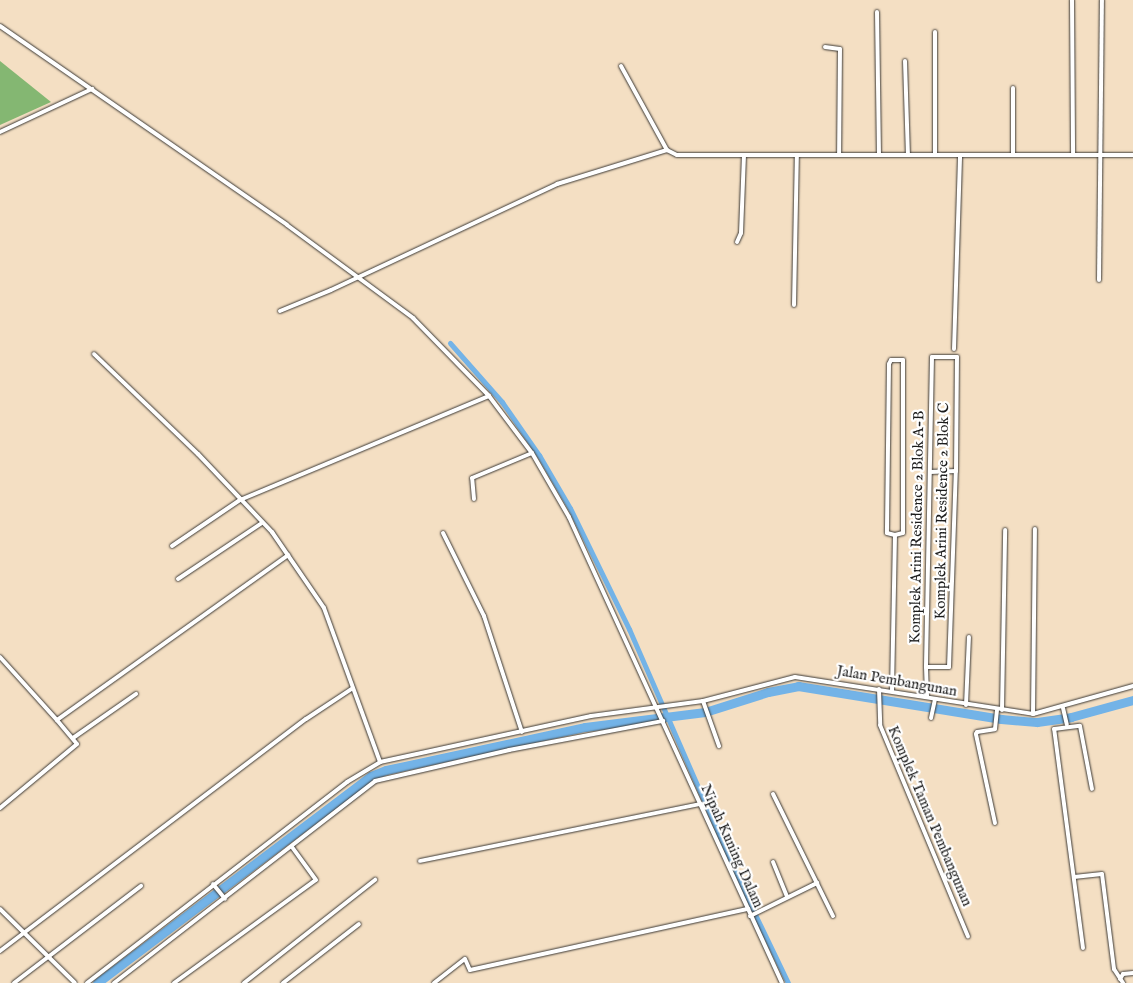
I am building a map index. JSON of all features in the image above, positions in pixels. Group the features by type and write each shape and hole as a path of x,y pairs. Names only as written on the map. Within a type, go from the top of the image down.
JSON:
{"street":[{"path":"1072,0 1073,154"},
{"path":"1099,280 1098,154 1102,0"},
{"path":"877,12 879,155"},
{"name":"Nipah Kuning Dalam","path":"0,26 357,276 431,334 489,396 532,453 569,517 658,708 782,983"},
{"path":"935,32 935,155"},
{"path":"825,47 840,49 840,155"},
{"path":"905,61 908,155"},
{"path":"621,66 667,150 676,155 1133,155"},
{"path":"1013,88 1013,154"},
{"path":"0,132 92,89"},
{"path":"280,311 557,184 667,150"},
{"path":"954,348 960,154"},
{"path":"737,242 741,233 744,155"},
{"path":"794,305 797,155"},
{"path":"94,354 198,454 262,522 288,556 324,608 380,762"},
{"name":"Komplek Arini Residence 2 Blok C","path":"926,667 949,667 956,472 956,357 932,357"},
{"name":"Komplek Arini Residence 2 Blok A-B","path":"927,697 932,357"},
{"path":"891,360 905,360 902,533 895,535 887,533 889,364 891,360"},
{"path":"172,546 240,500 489,396"},
{"path":"474,499 472,478 532,453"},
{"path":"930,472 956,472"},
{"path":"178,579 262,522"},
{"path":"1033,714 1035,529"},
{"path":"995,823 976,734 977,732 995,729 999,710 1005,530"},
{"path":"443,533 484,616 522,732"},
{"path":"892,691 895,535"},
{"path":"57,720 288,556"},
{"path":"966,705 969,637"},
{"path":"0,657 77,743 0,808"},
{"name":"Jalan Pembangunan","path":"86,983 347,782 380,762 591,716 703,701 795,677 1033,714 1063,710 1133,686"},
{"path":"0,951 306,719 354,688"},
{"name":"Komplek Taman Pembangunan","path":"879,691 880,724 968,936"},
{"path":"73,738 136,694"},
{"path":"931,718 935,699"},
{"path":"703,701 719,746"},
{"path":"1063,710 1067,723"},
{"path":"114,983 375,781 509,750 662,720"},
{"path":"1083,948 1054,729 1067,723 1080,726 1092,788"},
{"path":"774,794 833,916"},
{"path":"420,861 701,804"},
{"path":"174,983 316,880 292,847"},
{"path":"773,862 787,896"},
{"path":"1074,877 1102,874 1114,969 1122,981"},
{"path":"244,983 375,880"},
{"path":"751,915 784,901 787,896 817,883"},
{"path":"213,884 225,898"},
{"path":"14,983 141,886"},
{"path":"434,983 465,959 470,970 748,909"},
{"path":"0,910 26,932 73,982"},
{"path":"283,983 360,924"},
{"path":"1122,981 1123,974 1133,973"}],"green space":[{"path":"0,61 51,102 0,125"}],"waterway":[{"path":"450,343 502,402 539,455 570,508 629,629 738,879 788,983"},
{"path":"97,983 371,776 386,770 585,727 705,712 768,692 798,686 1001,719 1037,722 1071,717 1133,700"}]}
